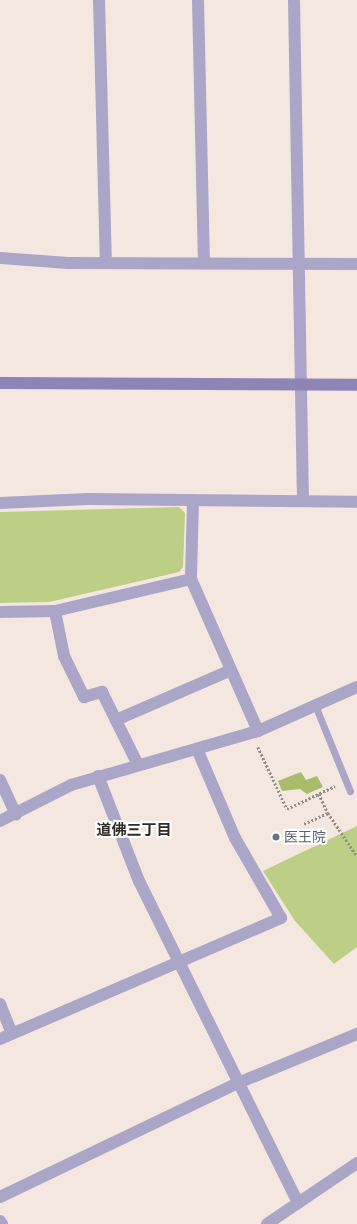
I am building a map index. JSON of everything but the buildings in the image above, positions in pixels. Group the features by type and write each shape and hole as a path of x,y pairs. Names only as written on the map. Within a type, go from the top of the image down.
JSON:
{"street":[{"path":"99,0 106,262"},
{"path":"198,0 204,263"},
{"path":"294,0 300,264 303,501"},
{"path":"0,258 106,262 357,264"},
{"path":"0,383 357,385"},
{"path":"0,503 88,499 357,502"},
{"path":"193,500 191,579 231,670 255,732"},
{"path":"0,612 55,611 191,579"},
{"path":"55,611 64,656 84,697 102,692 138,765"},
{"path":"116,720 231,670"},
{"path":"0,821 71,785 255,732 315,705 356,691"},
{"path":"0,1039 281,918 235,838 197,749"},
{"path":"98,776 139,881 298,1203"},
{"path":"0,780 16,814"},
{"path":"0,1004 12,1033"},
{"path":"0,1197 238,1082 357,1034"},
{"path":"267,1224 357,1163"}],"lane":[{"path":"315,705 350,791"}],"path":[{"path":"255,732 287,809 346,781"},
{"path":"320,794 328,813 357,856"},
{"path":"304,824 328,813"}],"green space":[{"path":"179,507 185,513 183,567 179,572 49,602 0,603 0,512"},
{"path":"301,772 306,780 317,776 323,787 307,794 300,789 282,791 278,781"},
{"path":"357,826 357,947 334,964 295,921 263,871"}],"place":[{"name":"医王院","path":"276,837"}],"district":[{"name":"道佛三丁目","path":"134,830"}]}
